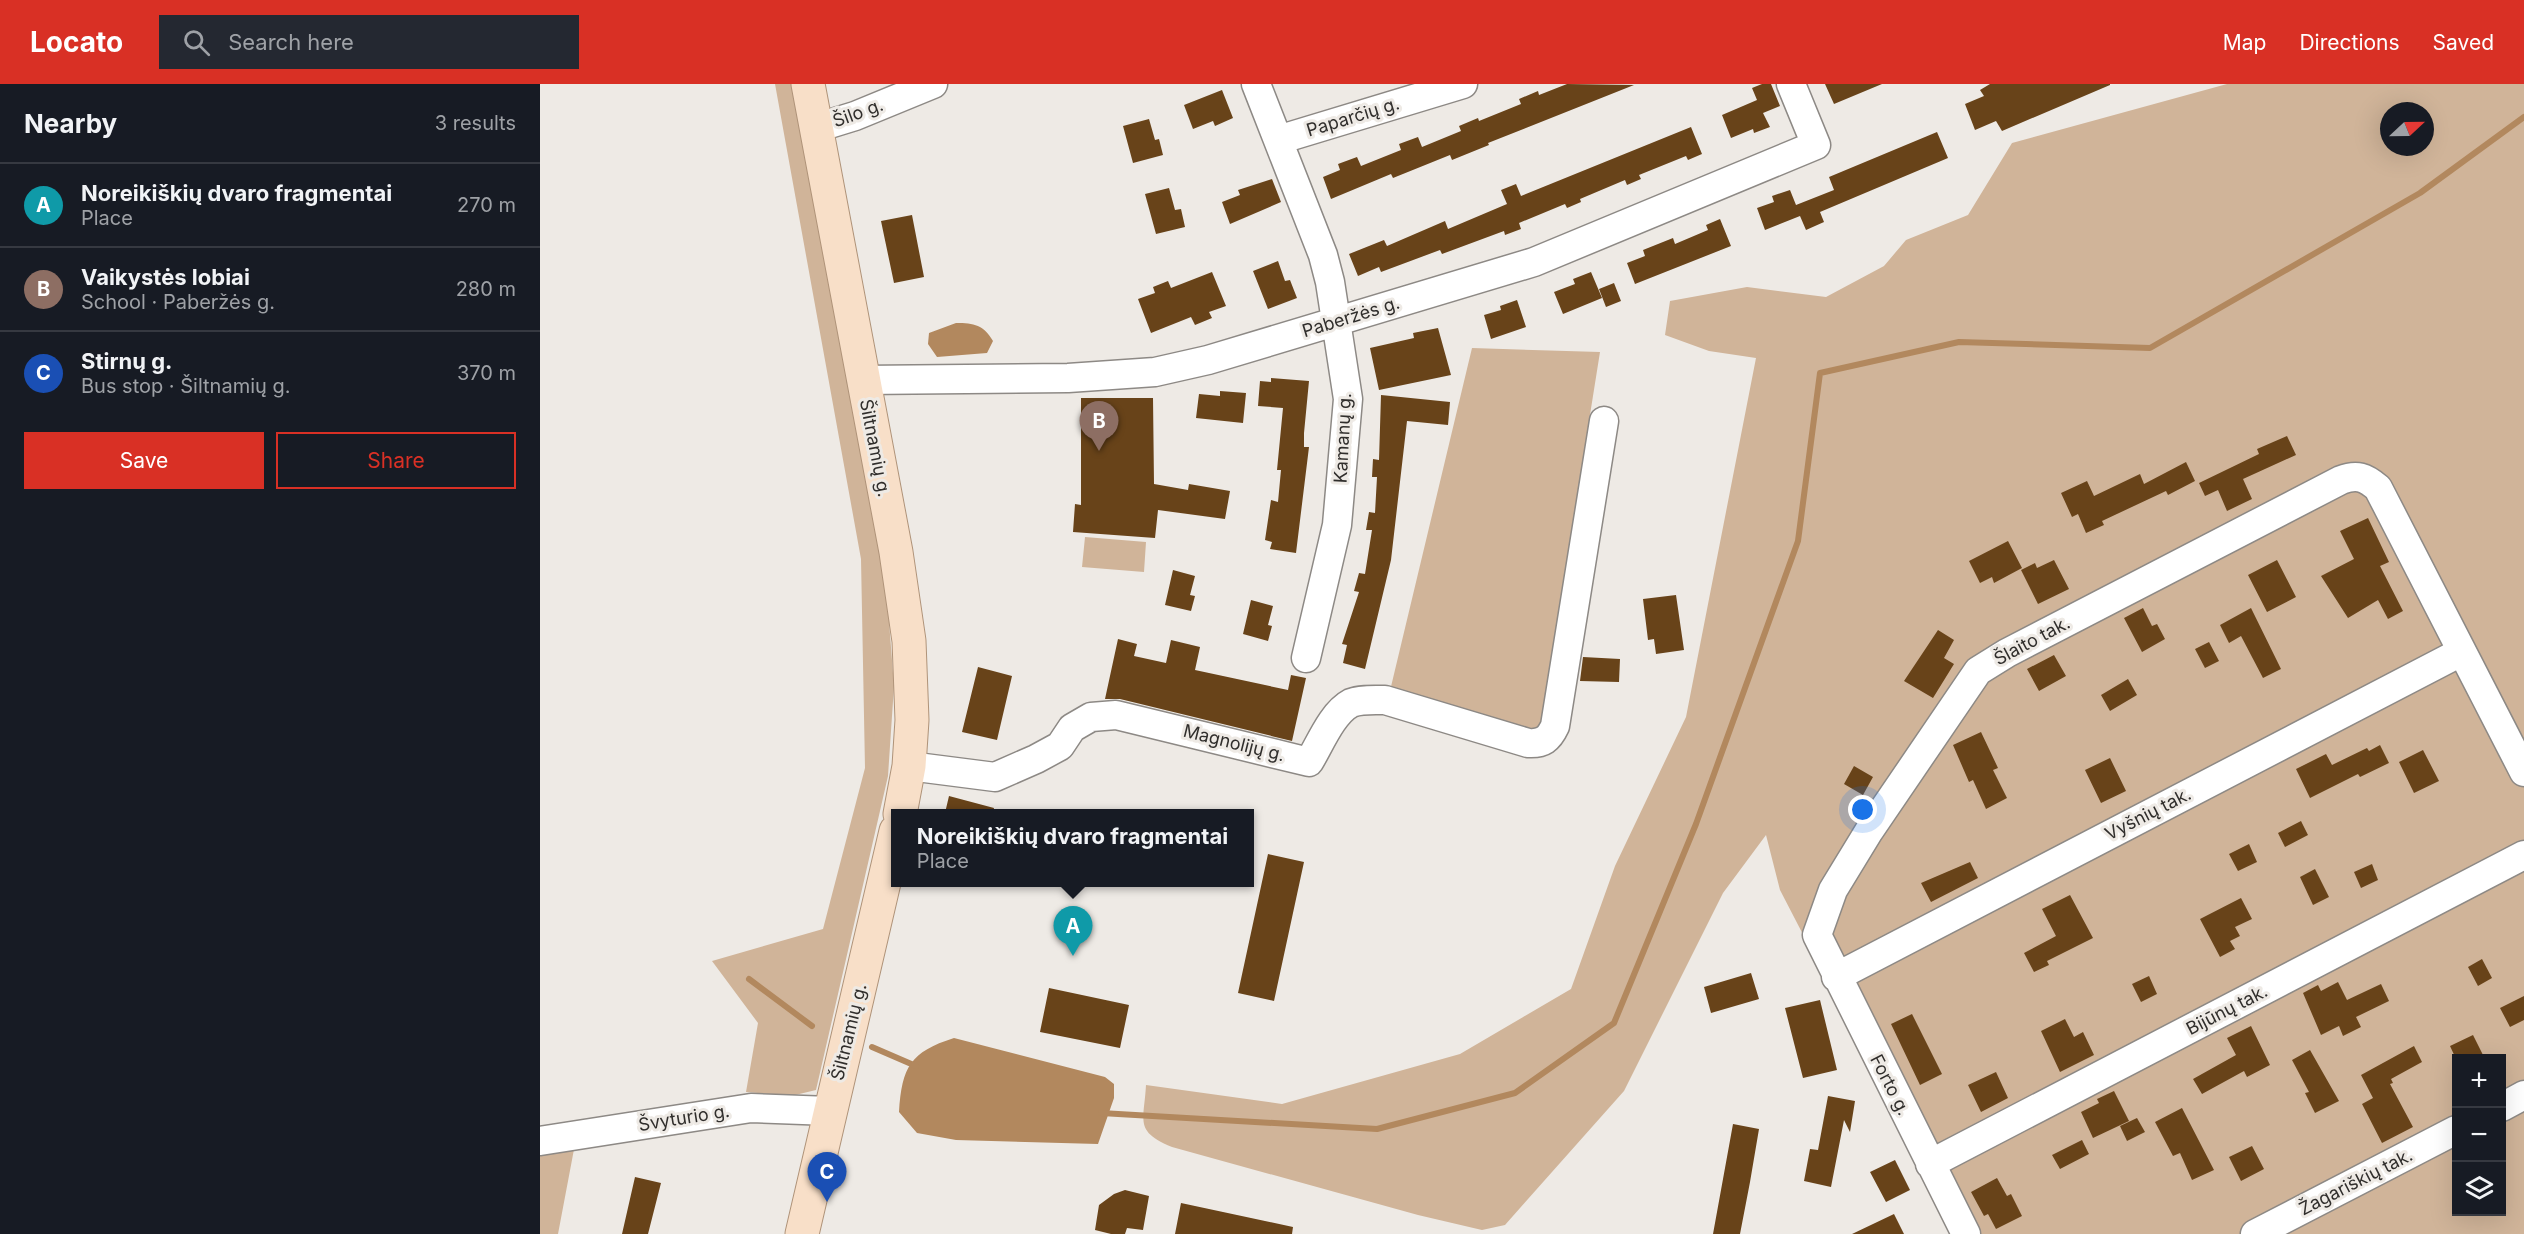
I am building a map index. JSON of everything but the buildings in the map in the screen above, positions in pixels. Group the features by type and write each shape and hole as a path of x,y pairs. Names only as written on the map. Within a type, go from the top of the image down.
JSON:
{"main road":[{"name":"Šiltnamių g.","path":"808,84 896,552 909,641 912,720 909,766 901,809"},
{"name":"Šiltnamių g.","path":"802,1234 891,852"}],"street":[{"name":"Šilo g.","path":"816,128 855,116 933,84"},
{"name":"Kamanų g.","path":"1256,84 1323,255 1348,399 1337,525 1306,658"},
{"name":"Paparčių g.","path":"1278,140 1463,84"},
{"name":"Paberžės g.","path":"862,380 1068,378 1155,372 1208,360 1534,262 1816,145 1791,84"},
{"name":"Magnolijų g.","path":"909,766 995,777 1060,746 1072,728 1091,717 1116,715 1309,762 1340,711 1352,703 1366,700 1385,700 1528,743 1542,742 1550,736 1555,726 1604,421"},
{"name":"Šlaito tak.","path":"1817,935 1833,890 1869,831 1978,671 2007,653 2341,480 2353,476 2365,478 2378,488 2461,652"},
{"path":"2461,652 2524,772"},
{"name":"Vyšnių tak.","path":"1836,977 2461,652"},
{"name":"Bijūnų tak.","path":"1930,1164 2524,855"},
{"name":"Forto g.","path":"1817,935 1966,1234"},
{"path":"2506,1105 2524,1095"},
{"name":"Švyturio g.","path":"540,1141 751,1108 830,1111"},
{"name":"Žagariškių tak.","path":"2255,1234 2452,1133"}],"shaded area":[{"path":"775,84 791,84 886,583 894,686 888,776 816,1090 791,1096 746,1092 758,1023 712,961 823,929 865,768 861,559"},
{"path":"2227,84 2524,84 2524,1234 1958,1234 1780,890 1766,835 1723,893 1624,1091 1505,1225 1482,1230 1418,1215 1172,1147 1152,1136 1144,1124 1143,1117 1146,1085 1282,1104 1460,1054 1571,989 1615,866 1686,717 1756,358 1709,351 1665,335 1670,301 1747,287 1826,297 1884,266 1906,240 1968,215 2012,143"},
{"path":"956,323 973,324 986,331 993,341 987,353 937,357 928,344 929,333"},
{"path":"1472,348 1600,352 1539,735 1389,695"},
{"path":"1085,537 1146,542 1144,572 1082,567"},
{"path":"954,1038 1105,1077 1114,1084 1114,1098 1098,1144 956,1140 917,1133 899,1112 900,1096 906,1073 911,1063 927,1049"},
{"path":"575,1144 558,1234 540,1234 540,1149"}],"waterway":[{"path":"1101,1113 1377,1129 1515,1093 1614,1023 1696,824 1798,541 1820,373 1959,342 2150,348 2420,193 2524,117"},
{"path":"749,979 812,1026"},
{"path":"872,1047 916,1066"}],"place":[{"name":"Vaikystės lobiai","path":"1099,451"},
{"name":"Noreikiškių dvaro fragmentai","path":"1073,956"},
{"name":"Stirnų g.","path":"827,1202"}]}
